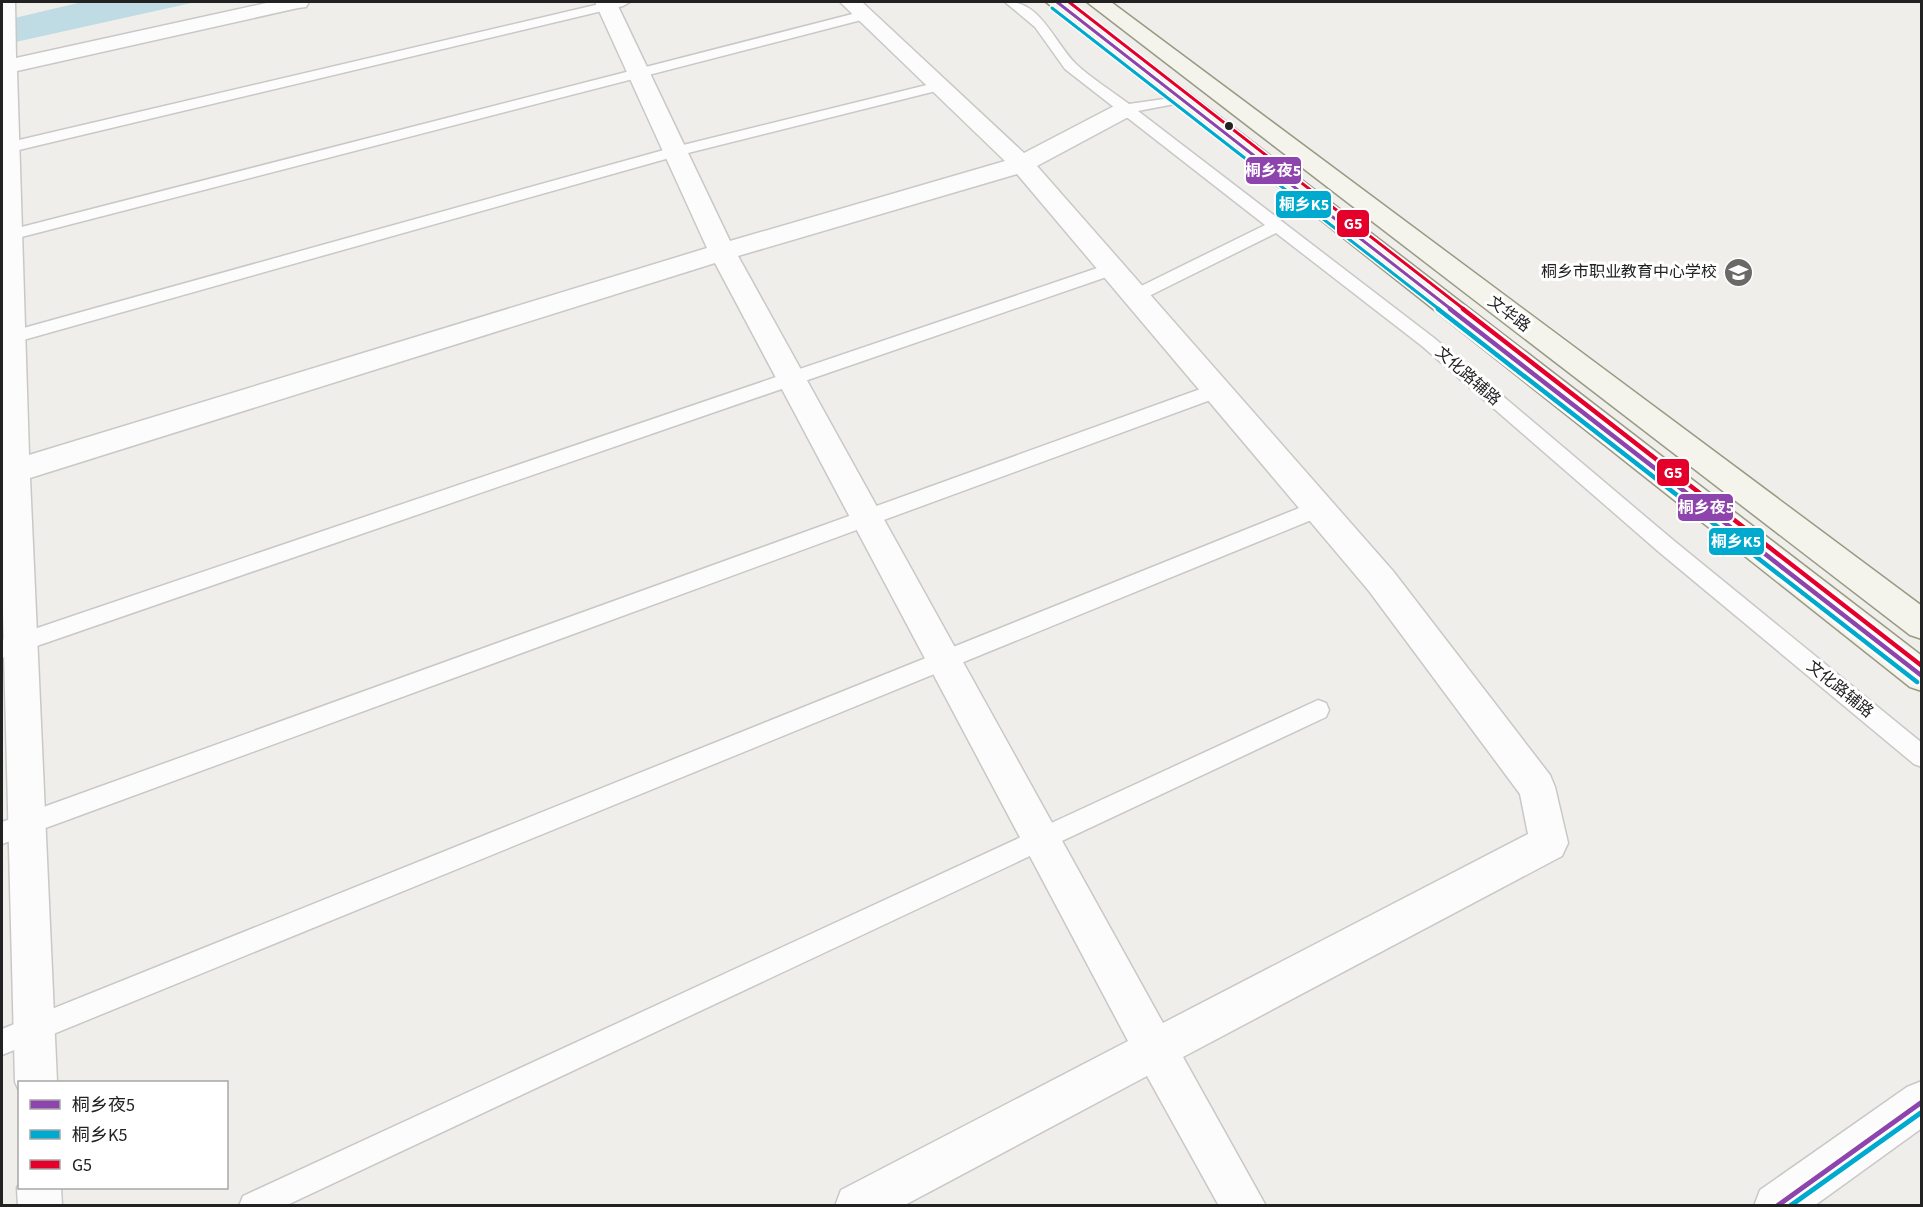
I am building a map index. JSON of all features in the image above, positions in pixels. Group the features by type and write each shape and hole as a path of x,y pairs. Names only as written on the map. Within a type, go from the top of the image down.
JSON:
{"main road":[{"name":"文华路","path":"1057,2 1922,676"},
{"name":"文华路","path":"1098,2 1922,625"}],"street":[{"path":"4,2 6,339 14,828 34,1028 36,1081"},
{"path":"4,67 298,2"},
{"path":"612,3 639,73 722,252 1156,1051 1245,1206"},
{"path":"857,8 1022,164 1382,580 1537,787 1549,843 858,1206"},
{"path":"8,473 722,252 1022,164 1126,109"},
{"path":"1776,1206 1922,1102"},
{"path":"39,1189 40,1206"}],"lane":[{"name":"文化路辅路","path":"1012,2 1040,24 1070,66 1428,342 1666,546 1922,757"},
{"path":"4,149 612,3"},
{"path":"5,236 639,73 857,8"},
{"path":"6,339 676,151 939,86"},
{"path":"1126,109 1180,99"},
{"path":"1135,296 1277,226"},
{"path":"11,646 1112,269"},
{"path":"14,828 1217,390"},
{"path":"2,1042 1319,508"},
{"path":"253,1206 1318,710"}],"water":[{"path":"82,2 196,2 2,45 2,21"}],"transit line":[{"name":"桐乡夜5","path":"1057,2 1922,676"},
{"name":"G5","path":"1069,2 1922,666"},
{"name":"桐乡K5","path":"1052,8 1917,682"},
{"name":"桐乡夜5","path":"1777,1206 1922,1102"},
{"name":"桐乡K5","path":"1790,1206 1922,1112"}],"place":[{"name":"桐乡市职业教育中心学校","path":"1738,272"}]}
